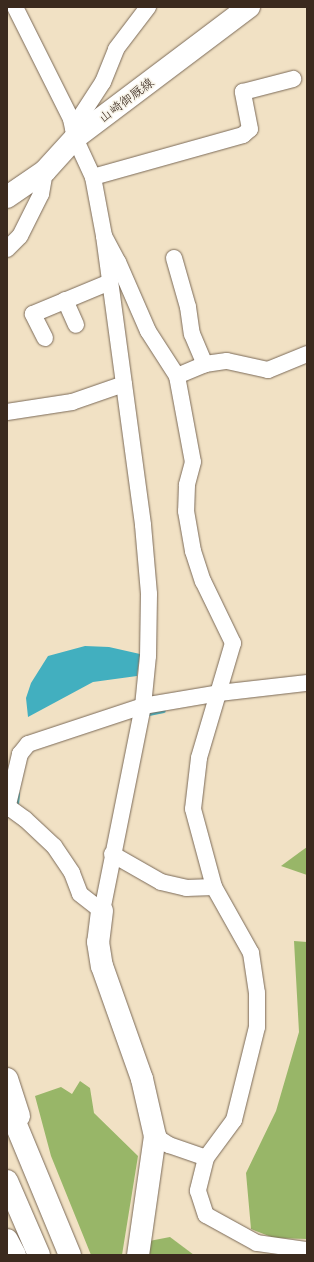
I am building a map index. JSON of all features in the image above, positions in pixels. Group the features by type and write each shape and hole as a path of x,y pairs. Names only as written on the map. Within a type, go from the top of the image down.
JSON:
{"main road":[{"name":"山崎御厩線","path":"7,197 45,171 74,133 250,7"},
{"path":"102,911 98,942 102,966 142,1079 155,1136 138,1255"},
{"path":"7,1079 42,1189"},
{"path":"7,1103 70,1255"},
{"path":"7,1181 39,1255"},
{"path":"7,1240 15,1255"}],"street":[{"path":"15,7 56,87 74,133 94,177 104,236 124,384 149,594 148,656 143,706 112,854 102,911 80,894 72,873 54,846 25,819 8,808 20,754 28,744 143,706 220,692 307,683"},
{"path":"74,133 103,82 116,49 148,7"},
{"path":"94,177 242,135 250,129 243,92 293,79"},
{"path":"7,250 20,236 41,194 45,171"},
{"path":"104,236 118,262 148,331 177,376 192,448 193,462 187,485 186,511 193,551 203,581 233,644 220,692 199,758 193,809 214,887 251,953 257,993 257,1027 234,1120 206,1158 198,1191 206,1215 257,1243 307,1250"},
{"path":"174,258 188,307 192,334 205,364"},
{"path":"45,338 33,314 110,282"},
{"path":"65,300 76,325"},
{"path":"177,376 205,364 227,361 268,370 307,354"},
{"path":"7,412 72,402 124,384"},
{"path":"112,854 161,882 186,888 214,887"},
{"path":"155,1136 169,1145 206,1158"}],"green space":[{"path":"307,847 307,875 281,866 300,852"},
{"path":"294,941 307,942 307,1239 274,1238 251,1229 246,1173 276,1111 299,1032"},
{"path":"80,1081 90,1088 94,1113 138,1156 122,1255 91,1255 51,1156 35,1096 61,1087 72,1094"},
{"path":"170,1237 194,1255 150,1255 144,1242"}],"water":[{"path":"85,646 109,647 140,654 137,676 93,682 28,717 26,698 31,683 48,656"}],"waterway":[{"path":"149,714 164,711"},
{"path":"17,804 18,794"}]}
